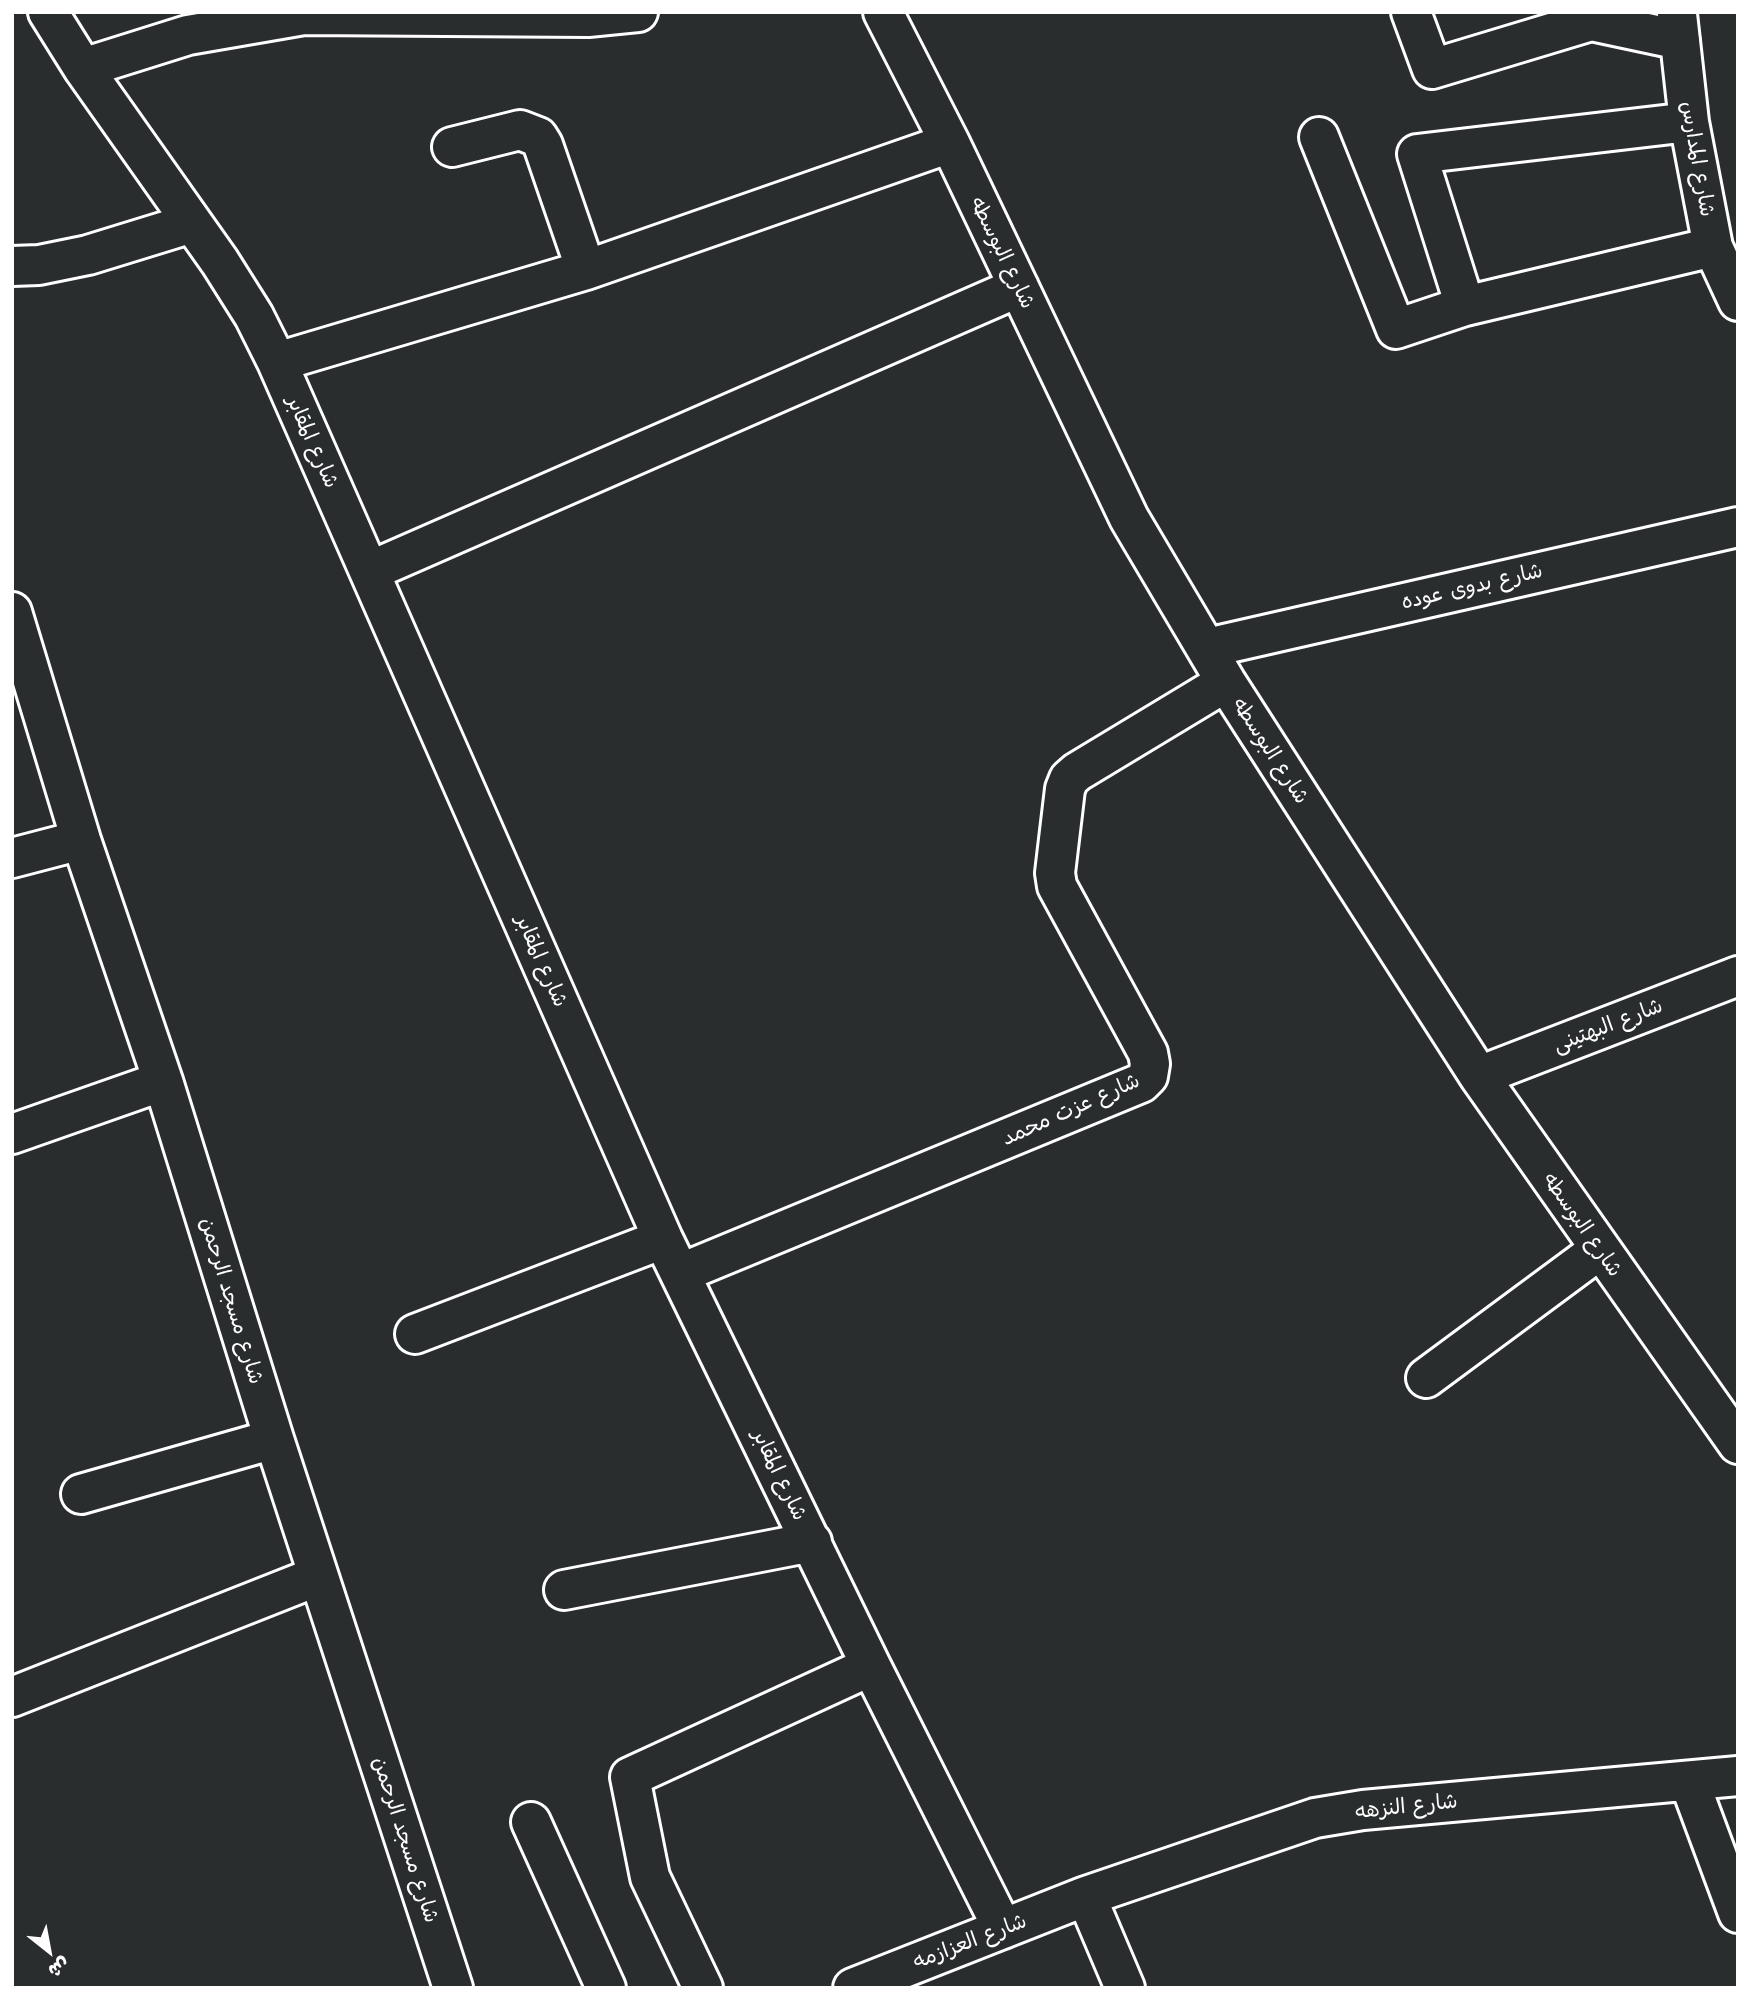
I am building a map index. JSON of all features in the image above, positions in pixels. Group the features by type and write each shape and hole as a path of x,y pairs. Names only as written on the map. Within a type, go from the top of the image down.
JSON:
{"street":[{"name":"شارع المقابر","path":"48,12 83,68 227,273 254,316 277,362 663,1238 870,1666 1003,1929"},
{"path":"83,68 188,35 304,14 588,17 638,12"},
{"path":"1411,12 1432,69 1591,22 1678,26"},
{"name":"شارع البوسطه","path":"887,13 1129,518 1226,682 1479,1076 1738,1444"},
{"name":"شارع المدارس","path":"1678,26 1689,122 1713,247 1738,301"},
{"path":"1465,306 1417,155 1689,122"},
{"path":"452,147 520,130 538,137 586,270"},
{"path":"1319,137 1396,328 1465,306 1713,247"},
{"path":"277,362 586,270 950,143"},
{"path":"12,266 39,265 88,255 192,223"},
{"path":"370,571 1019,287"},
{"name":"شارع بدوى عوده","path":"1207,648 1738,527"},
{"name":"شارع مسجد الرحمن","path":"12,612 81,840 163,1081 318,1576 453,1988"},
{"name":"شارع عزت محمد","path":"681,1273 1141,1083 1148,1076 1148,1053 1057,886 1055,873 1065,789 1069,779 1077,772 1226,682"},
{"path":"12,858 81,840"},
{"name":"شارع البهتينى","path":"1479,1076 1738,976"},
{"path":"12,1134 163,1081"},
{"path":"415,1334 663,1238"},
{"path":"1426,1378 1599,1250"},
{"path":"81,1494 274,1438"},
{"path":"564,1590 812,1542"},
{"path":"12,1697 318,1576"},
{"path":"703,1988 650,1877 630,1777 870,1666"},
{"name":"شارع النزهه","path":"1086,1896 1315,1818 1363,1810 1738,1776"},
{"path":"1689,1781 1738,1913"},
{"path":"531,1822 606,1988"},
{"path":"1086,1896 1125,1988"},
{"name":"شارع العزازمه","path":"853,1988 1086,1896"}]}
